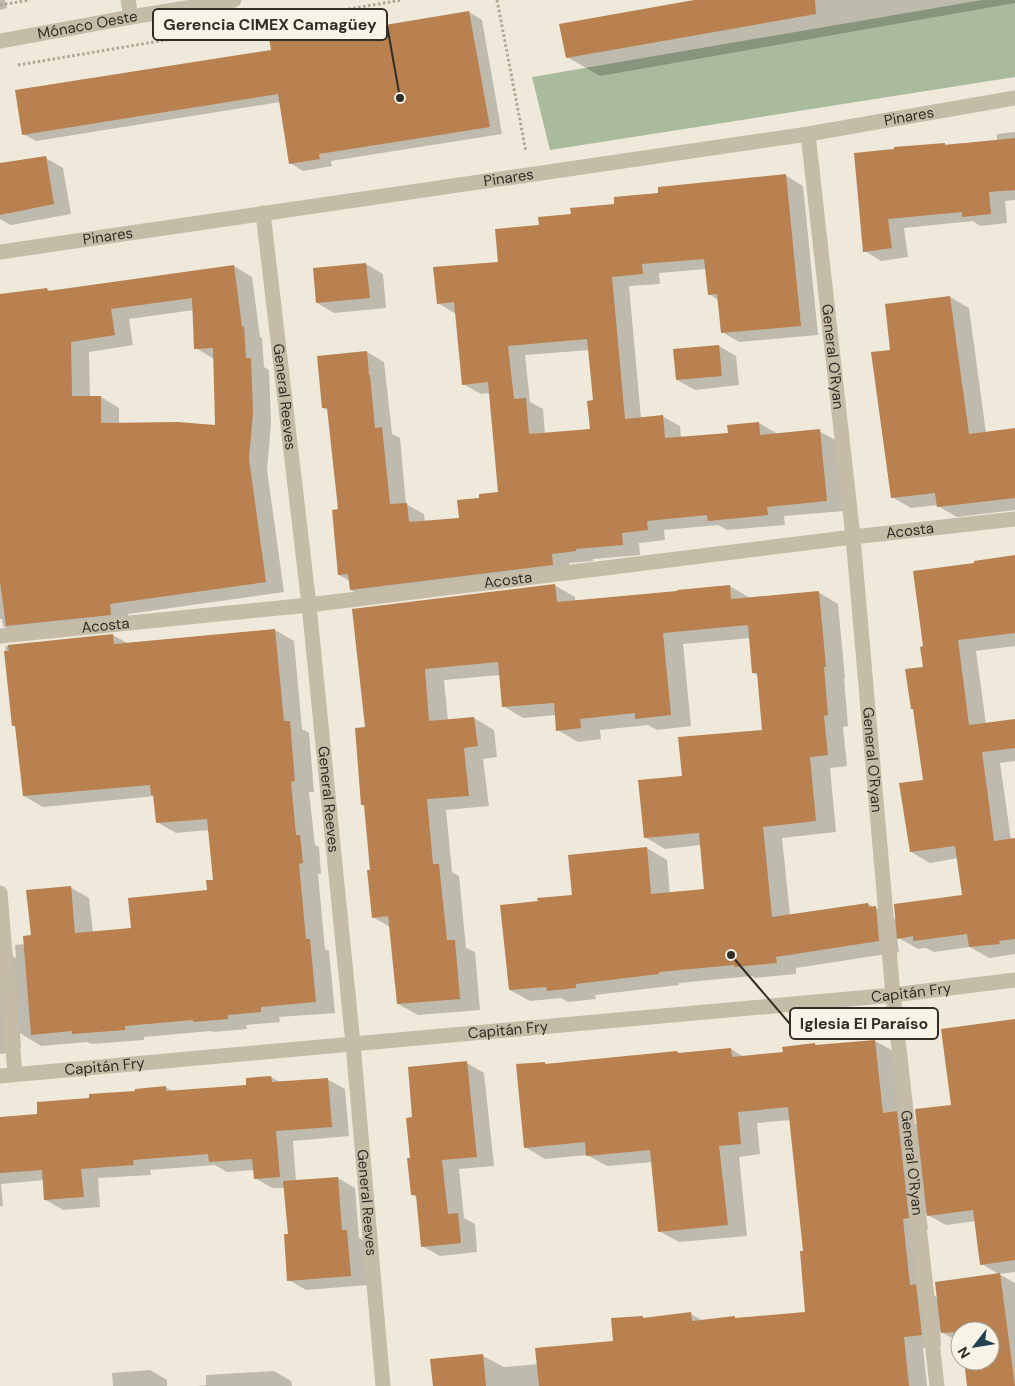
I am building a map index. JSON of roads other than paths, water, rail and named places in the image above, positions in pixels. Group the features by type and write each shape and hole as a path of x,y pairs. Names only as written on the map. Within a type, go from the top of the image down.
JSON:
{"street":[{"path":"128,0 130,17"},
{"name":"Mónaco Oeste","path":"0,41 234,0"},
{"name":"Pinares","path":"0,252 808,134 1015,98"},
{"name":"General O'Ryan","path":"808,134 853,537 893,995 937,1386"},
{"name":"General Reeves","path":"263,213 309,605 353,1044 383,1386"},
{"name":"Acosta","path":"0,636 309,605 853,537 1015,519"},
{"path":"0,893 16,1074"},
{"name":"Capitán Fry","path":"0,1076 893,995 1015,980"}],"place":[{"name":"Gerencia CIMEX Camagüey","path":"400,98"},
{"name":"Iglesia El Paraíso","path":"731,955"}]}
